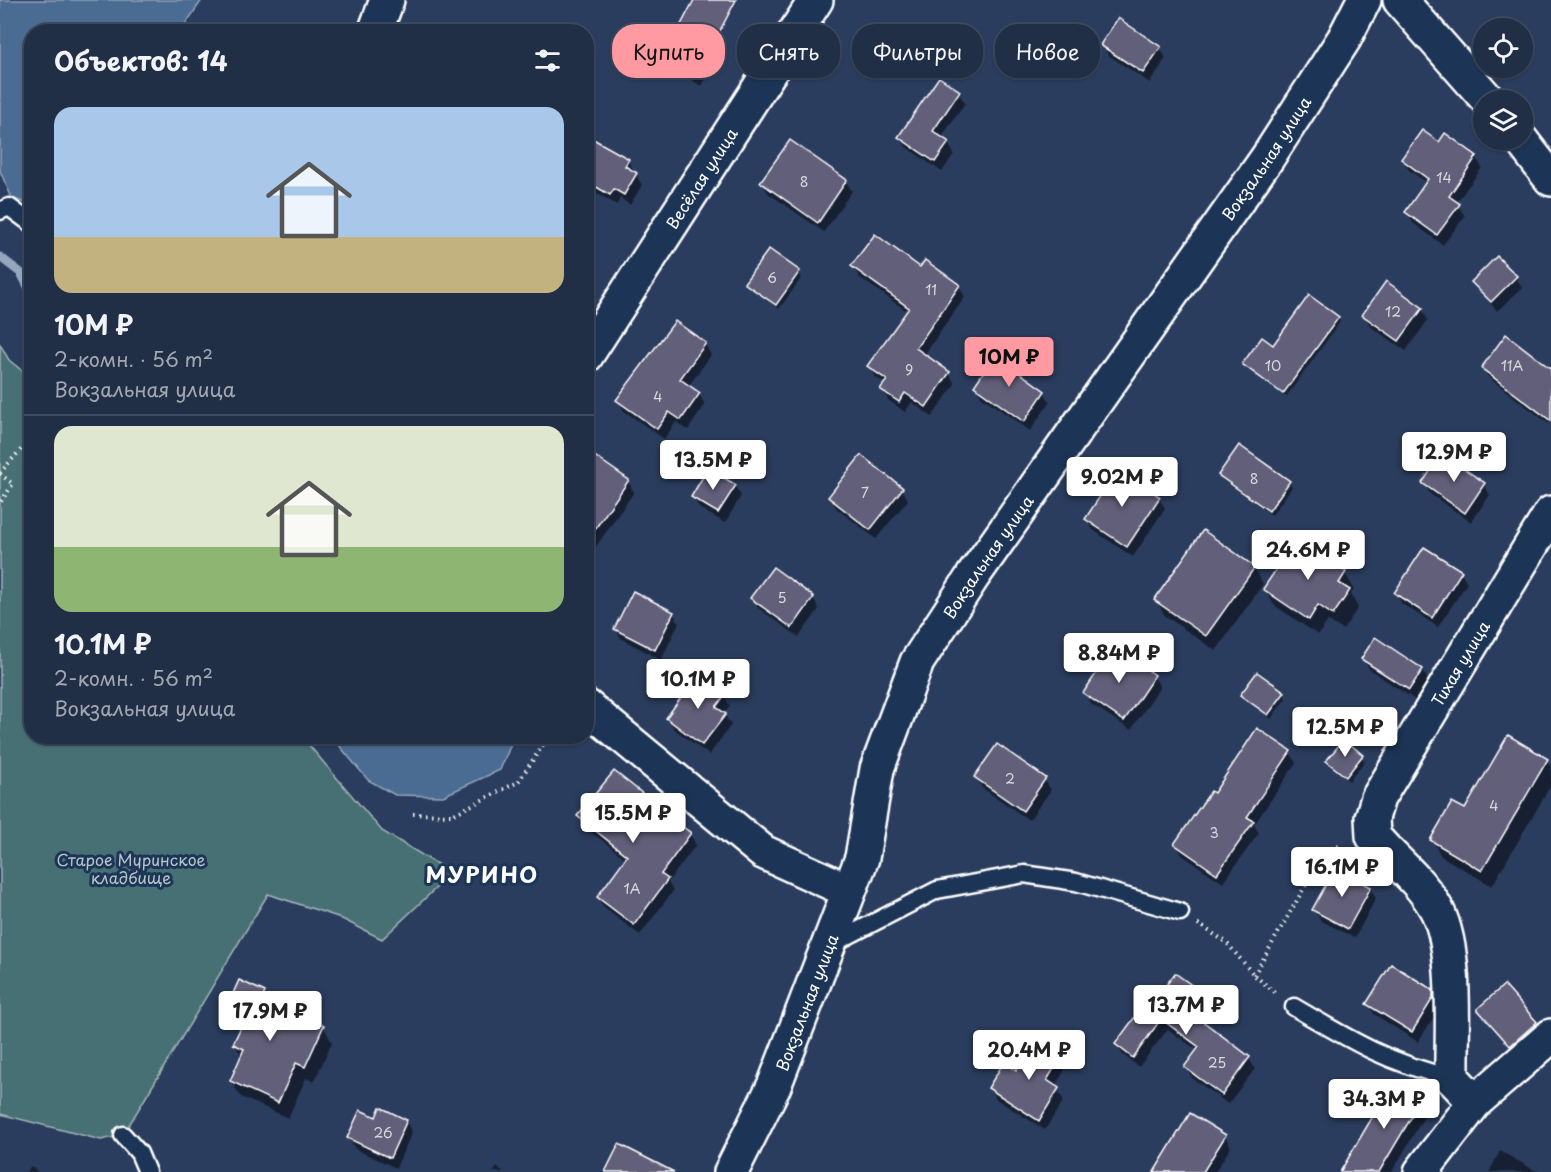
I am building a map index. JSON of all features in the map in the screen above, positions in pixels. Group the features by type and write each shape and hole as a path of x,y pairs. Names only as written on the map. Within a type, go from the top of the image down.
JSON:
{"street":[{"path":"378,24 387,0"},
{"name":"Весёлая улица","path":"594,344 816,0"},
{"name":"Вокзальная улица","path":"730,1172 774,1086 862,858 877,769 917,662 973,576 1268,157 1344,39 1364,0"},
{"path":"1400,0 1479,90"},
{"path":"1529,150 1551,179"},
{"name":"Тихая улица","path":"1373,836 1372,818 1378,798 1551,513"},
{"path":"594,713 763,852 849,891"},
{"path":"1373,836 1413,875 1436,907 1450,953 1452,1078 1475,1102"},
{"path":"1421,1172 1475,1102 1551,1036"}],"lane":[{"path":"0,211 9,207 24,218"},
{"path":"829,945 937,890 1024,874 1076,882 1180,912"},
{"path":"1294,1007 1359,1046 1409,1068 1452,1078"},
{"path":"123,1135 139,1153 147,1172"}],"path":[{"path":"0,502 12,484 0,474 24,446"},
{"path":"413,814 452,815 518,782 544,744"},
{"path":"1254,975 1326,850 1373,836"},
{"path":"1180,912 1226,942 1254,975 1294,1007"}],"green space":[{"name":"Старое Муринское кладбище","path":"0,344 9,360 24,372 24,744 308,744 382,831 452,873 382,939 338,917 268,894 123,1135 101,1140 0,1114"}],"water":[{"path":"0,0 202,0 186,24 24,24 24,202 12,198 0,171"},
{"path":"338,744 511,744 500,770 443,796 395,795 368,780"}],"building":[{"path":"694,0 736,0 723,24 681,24"},
{"path":"1118,18 1161,47 1143,73 1100,45"},
{"path":"938,78 960,91 933,131 949,142 935,162 898,137"},
{"path":"1422,130 1439,142 1445,133 1477,156 1449,196 1460,204 1437,235 1405,212 1428,179 1401,159"},
{"path":"594,139 629,159 625,166 637,173 624,195 614,189 610,195 594,186"},
{"path":"790,140 847,180 818,223 760,182"},
{"path":"875,234 920,267 925,260 960,285 916,348 950,372 926,407 905,393 899,402 880,389 887,380 867,366 909,308 851,266"},
{"path":"769,249 800,271 776,305 744,283"},
{"path":"1497,256 1517,276 1491,302 1471,282"},
{"path":"1386,281 1423,308 1399,341 1362,315"},
{"path":"1309,295 1339,317 1283,394 1242,364 1262,337 1273,345"},
{"path":"675,321 706,343 680,379 700,393 681,420 669,412 657,429 616,400"},
{"path":"1506,334 1551,369 1551,421 1481,368"},
{"path":"995,355 1045,391 1024,422 974,386"},
{"path":"1239,445 1290,481 1269,511 1218,475"},
{"path":"1442,454 1485,483 1465,513 1422,483"},
{"path":"861,455 903,488 870,530 828,497"},
{"path":"594,456 629,480 594,530"},
{"path":"708,468 736,485 718,513 691,497"},
{"path":"1118,469 1160,497 1127,547 1085,519"},
{"path":"1203,530 1255,567 1206,636 1154,600"},
{"path":"1297,538 1346,572 1339,583 1350,590 1333,615 1318,605 1309,620 1263,589"},
{"path":"1424,547 1462,571 1432,618 1394,593"},
{"path":"773,567 814,597 792,628 750,598"},
{"path":"633,591 674,612 655,650 614,629"},
{"path":"1375,637 1423,669 1409,690 1361,659"},
{"path":"1114,647 1155,675 1124,721 1083,693"},
{"path":"1257,672 1285,692 1268,715 1240,695"},
{"path":"698,674 725,695 716,707 726,714 702,745 666,718"},
{"path":"1257,728 1291,751 1247,817 1254,821 1217,874 1174,844 1211,791 1214,793"},
{"path":"1508,735 1548,759 1482,871 1430,840 1452,802 1465,809"},
{"path":"1344,739 1363,755 1346,777 1326,761"},
{"path":"997,744 1046,778 1023,811 974,777"},
{"path":"614,771 647,797 645,799 691,833 661,874 668,879 634,925 597,897 627,856 577,816"},
{"path":"1335,868 1371,887 1348,929 1312,910"},
{"path":"1391,964 1433,990 1433,998 1412,1032 1366,1004"},
{"path":"1175,973 1197,989 1184,1007 1250,1057 1222,1095 1184,1067 1199,1047 1161,1019 1133,1058 1115,1044 1151,995 1156,999"},
{"path":"239,980 265,992 263,997 324,1025 305,1067 296,1063 278,1103 230,1081 244,1049 233,1044 246,1016 227,1007"},
{"path":"1504,985 1537,1022 1510,1046 1477,1009"},
{"path":"1035,1040 1061,1057 1047,1080 1059,1088 1039,1121 988,1088 1004,1062 1016,1070"},
{"path":"1398,1081 1424,1096 1379,1172 1340,1172 1389,1089"},
{"path":"380,1107 407,1120 390,1158 347,1138 360,1110 376,1117"},
{"path":"1190,1113 1226,1135 1203,1172 1154,1172"},
{"path":"619,1144 674,1172 605,1172"}],"waterway":[{"path":"0,257 21,273 24,279"}],"district":[{"name":"МУРИНО","path":"482,873"}]}
